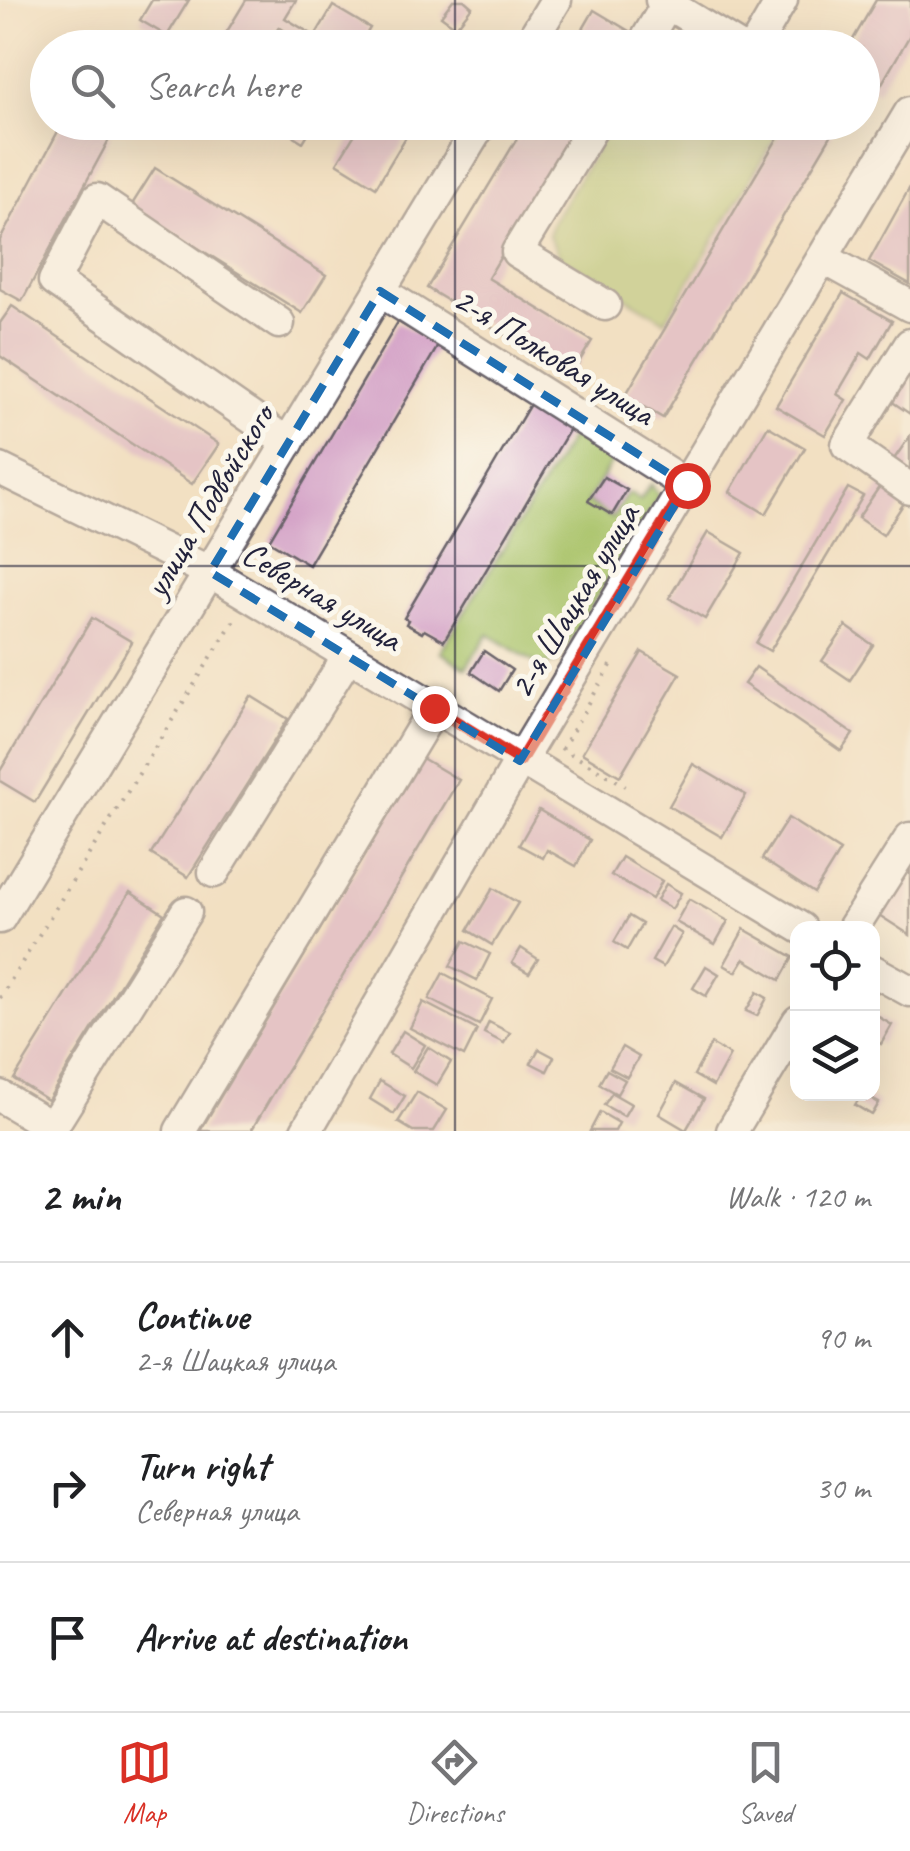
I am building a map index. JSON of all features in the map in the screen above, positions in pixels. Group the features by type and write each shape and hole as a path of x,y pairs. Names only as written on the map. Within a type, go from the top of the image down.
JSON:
{"street":[{"path":"538,30 556,0"},
{"path":"764,30 782,0"},
{"path":"650,30 664,2 710,30"},
{"name":"2-я Шацкая улица","path":"306,1131 520,761 910,112"},
{"name":"улица Подвойского","path":"0,918 471,140"},
{"path":"585,140 518,252 605,305"},
{"path":"279,323 97,199 54,281 288,443"},
{"path":"823,258 910,306"},
{"name":"2-я Полковая улица","path":"380,290 687,485"},
{"path":"910,344 847,445 910,488"},
{"name":"Северная улица","path":"0,469 210,572 790,921"},
{"path":"214,872 348,656"},
{"path":"180,1131 434,708"},
{"path":"857,921 910,838"},
{"path":"0,1096 50,1129 186,912"},
{"path":"732,1131 790,1034"}],"path":[{"path":"0,998 249,596"},
{"path":"542,725 562,748 626,786"}],"highlighted area":[{"path":"380,291 687,485 520,761 210,572"}],"green space":[{"path":"602,140 774,140 665,321 560,257 549,236 551,224"},
{"path":"573,434 613,460 587,502 612,518 628,493 640,500 651,484 659,496 557,662 540,666 488,634 466,668 440,652"}],"building":[{"path":"152,0 189,0 171,30 157,30 140,20"},
{"path":"246,0 296,0 285,18 305,30 279,27 228,30"},
{"path":"453,0 464,0 472,7 456,27 441,16"},
{"path":"876,0 910,0 910,35 880,87 880,30 858,30"},
{"path":"333,6 369,30 319,30"},
{"path":"594,10 627,30 582,30"},
{"path":"53,140 109,140 22,301 0,289 0,240"},
{"path":"351,140 404,140 376,187 337,163"},
{"path":"516,140 570,140 488,278 592,341 571,375 427,288"},
{"path":"776,140 828,140 663,418 625,396"},
{"path":"155,168 326,275 302,313 131,206"},
{"path":"910,187 910,284 869,261"},
{"path":"843,293 892,321 870,359 861,353 837,394 846,400 825,435 776,406"},
{"path":"12,306 219,444 192,484 0,356 0,323"},
{"path":"398,322 438,346 309,565 269,541"},
{"path":"910,366 910,414 888,399"},
{"path":"533,399 574,422 444,641 424,630 422,633 406,624 408,620 404,618"},
{"path":"768,426 805,448 766,514 730,492"},
{"path":"910,436 910,474 892,462"},
{"path":"604,477 627,490 612,515 588,501"},
{"path":"884,480 908,497 883,535 858,518"},
{"path":"848,488 863,496 770,651 756,643"},
{"path":"708,532 744,553 705,619 669,598"},
{"path":"92,618 132,642 35,802 0,781 0,771"},
{"path":"846,626 873,645 850,680 822,661"},
{"path":"484,651 512,670 499,691 471,672"},
{"path":"642,652 680,674 620,776 582,753"},
{"path":"756,667 853,734 841,751 744,684"},
{"path":"251,696 288,719 188,877 151,854"},
{"path":"422,758 459,780 251,1131 200,1131"},
{"path":"693,764 746,795 722,837 669,806"},
{"path":"539,810 590,840 576,866 547,850 543,858 519,845"},
{"path":"788,818 840,851 814,893 762,859"},
{"path":"910,850 910,935 871,910"},
{"path":"622,857 662,881 652,899 611,875"},
{"path":"666,884 681,893 672,909 657,900"},
{"path":"493,888 518,903 492,945 468,930"},
{"path":"130,892 164,914 48,1100 14,1079"},
{"path":"689,899 728,921 715,944 676,922"},
{"path":"629,916 642,924 627,950 614,942"},
{"path":"671,927 682,934 663,967 652,961"},
{"path":"744,929 790,955 780,980 744,959 736,972 724,965"},
{"path":"464,941 490,954 477,980 450,966"},
{"path":"521,948 538,959 529,973 512,963"},
{"path":"706,966 719,974 706,996 693,988"},
{"path":"443,973 492,999 479,1025 429,999"},
{"path":"757,992 767,998 757,1016 746,1011"},
{"path":"423,1002 477,1030 464,1056 410,1028"},
{"path":"880,1018 892,1025 880,1043"},
{"path":"489,1022 510,1033 504,1043 484,1033"},
{"path":"403,1031 425,1045 411,1068 389,1054"},
{"path":"711,1044 730,1055 713,1086 694,1075"},
{"path":"428,1047 451,1062 437,1085 413,1071"},
{"path":"622,1047 639,1057 627,1077 610,1068"},
{"path":"539,1049 554,1057 547,1071 531,1063"},
{"path":"607,1070 625,1080 617,1094 599,1084"},
{"path":"380,1081 405,1096 394,1114 370,1099"},
{"path":"676,1083 704,1099 686,1130 659,1114"},
{"path":"417,1092 447,1110 434,1131 413,1131 398,1122"},
{"path":"612,1093 631,1104 624,1116 604,1105"},
{"path":"858,1101 879,1103 872,1115 855,1105"},
{"path":"600,1112 619,1123 615,1131 590,1131"}],"route":[{"path":"434,708 520,761 687,485"}]}
